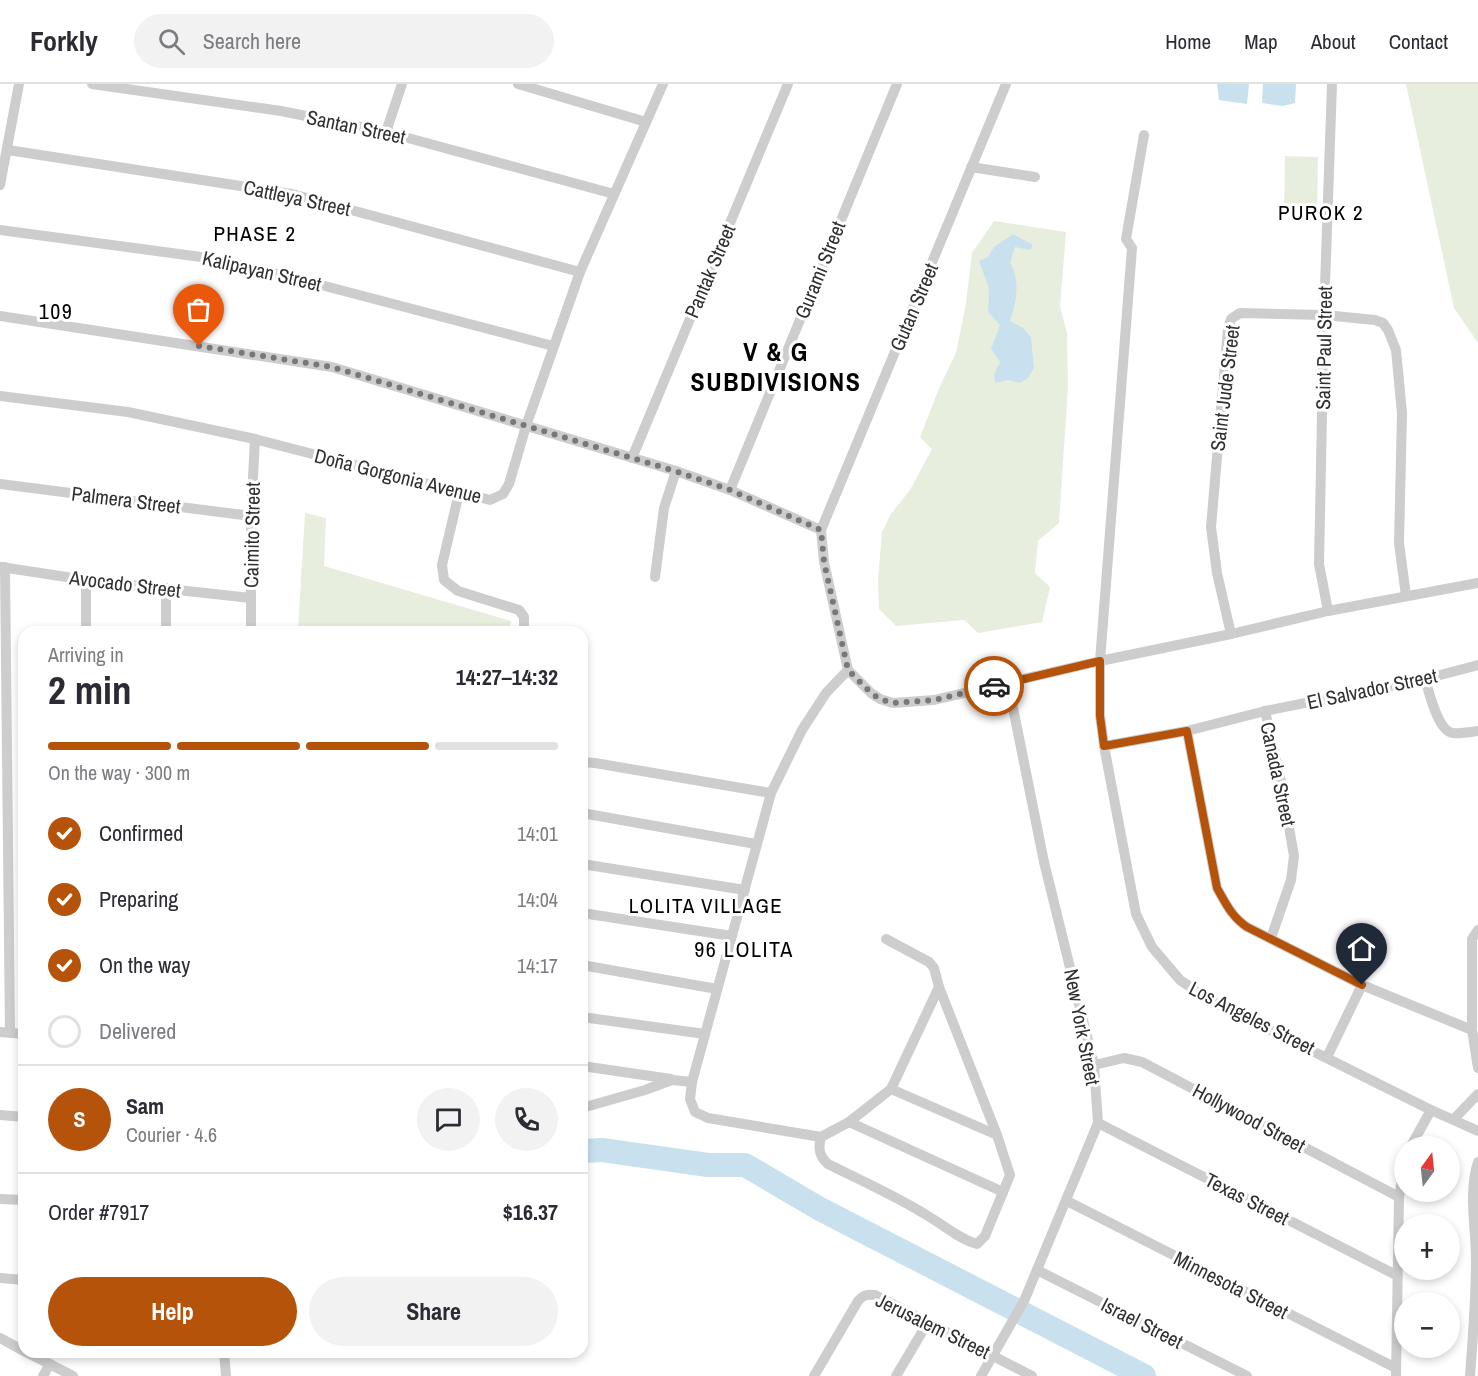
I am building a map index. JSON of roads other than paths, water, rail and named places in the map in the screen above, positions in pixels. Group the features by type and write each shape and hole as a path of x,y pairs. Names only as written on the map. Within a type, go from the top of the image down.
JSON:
{"street":[{"path":"0,185 19,84"},
{"name":"Santan Street","path":"92,84 281,111 387,132 614,194"},
{"path":"387,132 402,84"},
{"path":"518,84 646,122"},
{"name":"Doña Gorgonia Avenue","path":"0,396 128,412 255,439 490,500 503,494 509,484 526,426 580,272 663,84"},
{"name":"Pantak Street","path":"632,458 788,84"},
{"name":"Gurami Street","path":"730,490 897,84"},
{"name":"Gutan Street","path":"821,530 1006,84"},
{"name":"Saint Paul Street","path":"1328,611 1319,564 1332,84"},
{"name":"Los Angeles Street","path":"1144,135 1125,238 1132,248 1100,661 1100,716 1104,746 1137,914 1152,947 1180,980 1208,999 1478,1131"},
{"name":"Cattleya Street","path":"8,150 292,194 580,272"},
{"path":"971,167 1035,177"},
{"name":"Kalipayan Street","path":"0,230 216,259 554,346"},
{"name":"Saint Jude Street","path":"1231,634 1217,573 1211,527 1229,323 1234,316 1240,313 1324,315 1375,320 1383,323 1388,330 1396,350 1402,413 1399,543 1406,596"},
{"path":"0,316 332,367 675,471 730,490 821,530 824,562 848,670 871,693 893,703 934,700 1328,611 1478,583"},
{"name":"Caimito Street","path":"251,626 251,516 255,439"},
{"path":"655,577 664,508 675,471"},
{"name":"Palmera Street","path":"0,484 251,516"},
{"path":"459,493 442,565 444,580 458,591 519,610 524,617 524,626"},
{"path":"3,567 5,1032"},
{"name":"Avocado Street","path":"3,567 86,580 251,598"},
{"path":"86,580 86,626"},
{"path":"166,588 166,626"},
{"name":"El Salvador Street","path":"1265,711 1425,679 1478,665"},
{"path":"848,670 826,693 802,730 771,793 692,1082 690,1099 695,1112 708,1118 821,1137 849,1122 891,1089 939,987"},
{"path":"1425,679 1445,730 1452,733 1478,731"},
{"name":"New York Street","path":"981,1376 1018,1311 1037,1270 1098,1123 1094,1065 1044,862 1008,683"},
{"name":"Canada Street","path":"1104,746 1187,731 1265,711 1281,781 1294,856 1292,880 1271,938"},
{"path":"1187,731 1217,888 1235,919 1362,985 1472,1030"},
{"path":"588,762 771,793"},
{"path":"588,814 756,844"},
{"path":"588,865 745,890"},
{"path":"588,914 732,936"},
{"path":"1478,930 1472,939 1472,1030 1478,1068"},
{"path":"821,1137 819,1146 821,1158 828,1164 903,1202 967,1241 977,1244 985,1236 1010,1175 997,1135 939,987 934,968 929,962 886,939"},
{"path":"588,966 717,989"},
{"path":"1327,1057 1362,985"},
{"path":"588,1018 705,1034"},
{"name":"Hollywood Street","path":"1094,1065 1124,1058 1142,1062 1394,1194"},
{"path":"588,1067 692,1082"},
{"path":"588,1106 672,1080"},
{"path":"891,1089 997,1135"},
{"path":"1454,1119 1478,1094"},
{"path":"1416,1136 1431,1110"},
{"path":"0,1115 18,1116"},
{"path":"849,1122 1003,1192"},
{"name":"Texas Street","path":"1098,1123 1394,1274"},
{"path":"1470,1376 1476,1260 1473,1188 1474,1173 1478,1162"},
{"path":"0,1199 18,1200"},
{"name":"Minnesota Street","path":"1067,1201 1396,1372"},
{"name":"Israel Street","path":"1037,1270 1247,1376"},
{"path":"0,1278 18,1280"},
{"path":"1396,1280 1396,1372"},
{"name":"Jerusalem Street","path":"814,1376 858,1301 865,1295 875,1295 1032,1376"},
{"path":"896,1376 928,1322"},
{"path":"0,1338 18,1347"},
{"path":"38,1358 73,1376"},
{"path":"224,1358 226,1376"},
{"path":"43,1376 50,1364"}],"water":[{"path":"1217,84 1249,84 1247,104 1219,100"},
{"path":"1263,84 1296,84 1295,103 1283,106 1262,103"},
{"path":"1013,234 1033,245 1030,250 1015,247 1010,263 1015,277 1016,299 1010,321 1023,328 1031,337 1034,368 1028,378 1020,383 1008,380 995,383 994,375 1000,362 991,349 1000,325 988,312 989,288 979,261 988,257 994,247"}],"waterway":[{"path":"588,1151 602,1150 708,1165 745,1165 820,1209 1144,1376"}],"district":[{"name":"PUROK 2","path":"1321,213"},
{"name":"PHASE 2","path":"255,234"},
{"name":"109","path":"56,311"},
{"name":"V & G SUBDIVISIONS","path":"776,367"},
{"name":"LOLITA VILLAGE","path":"706,906"},
{"name":"96 LOLITA","path":"744,949"}]}
